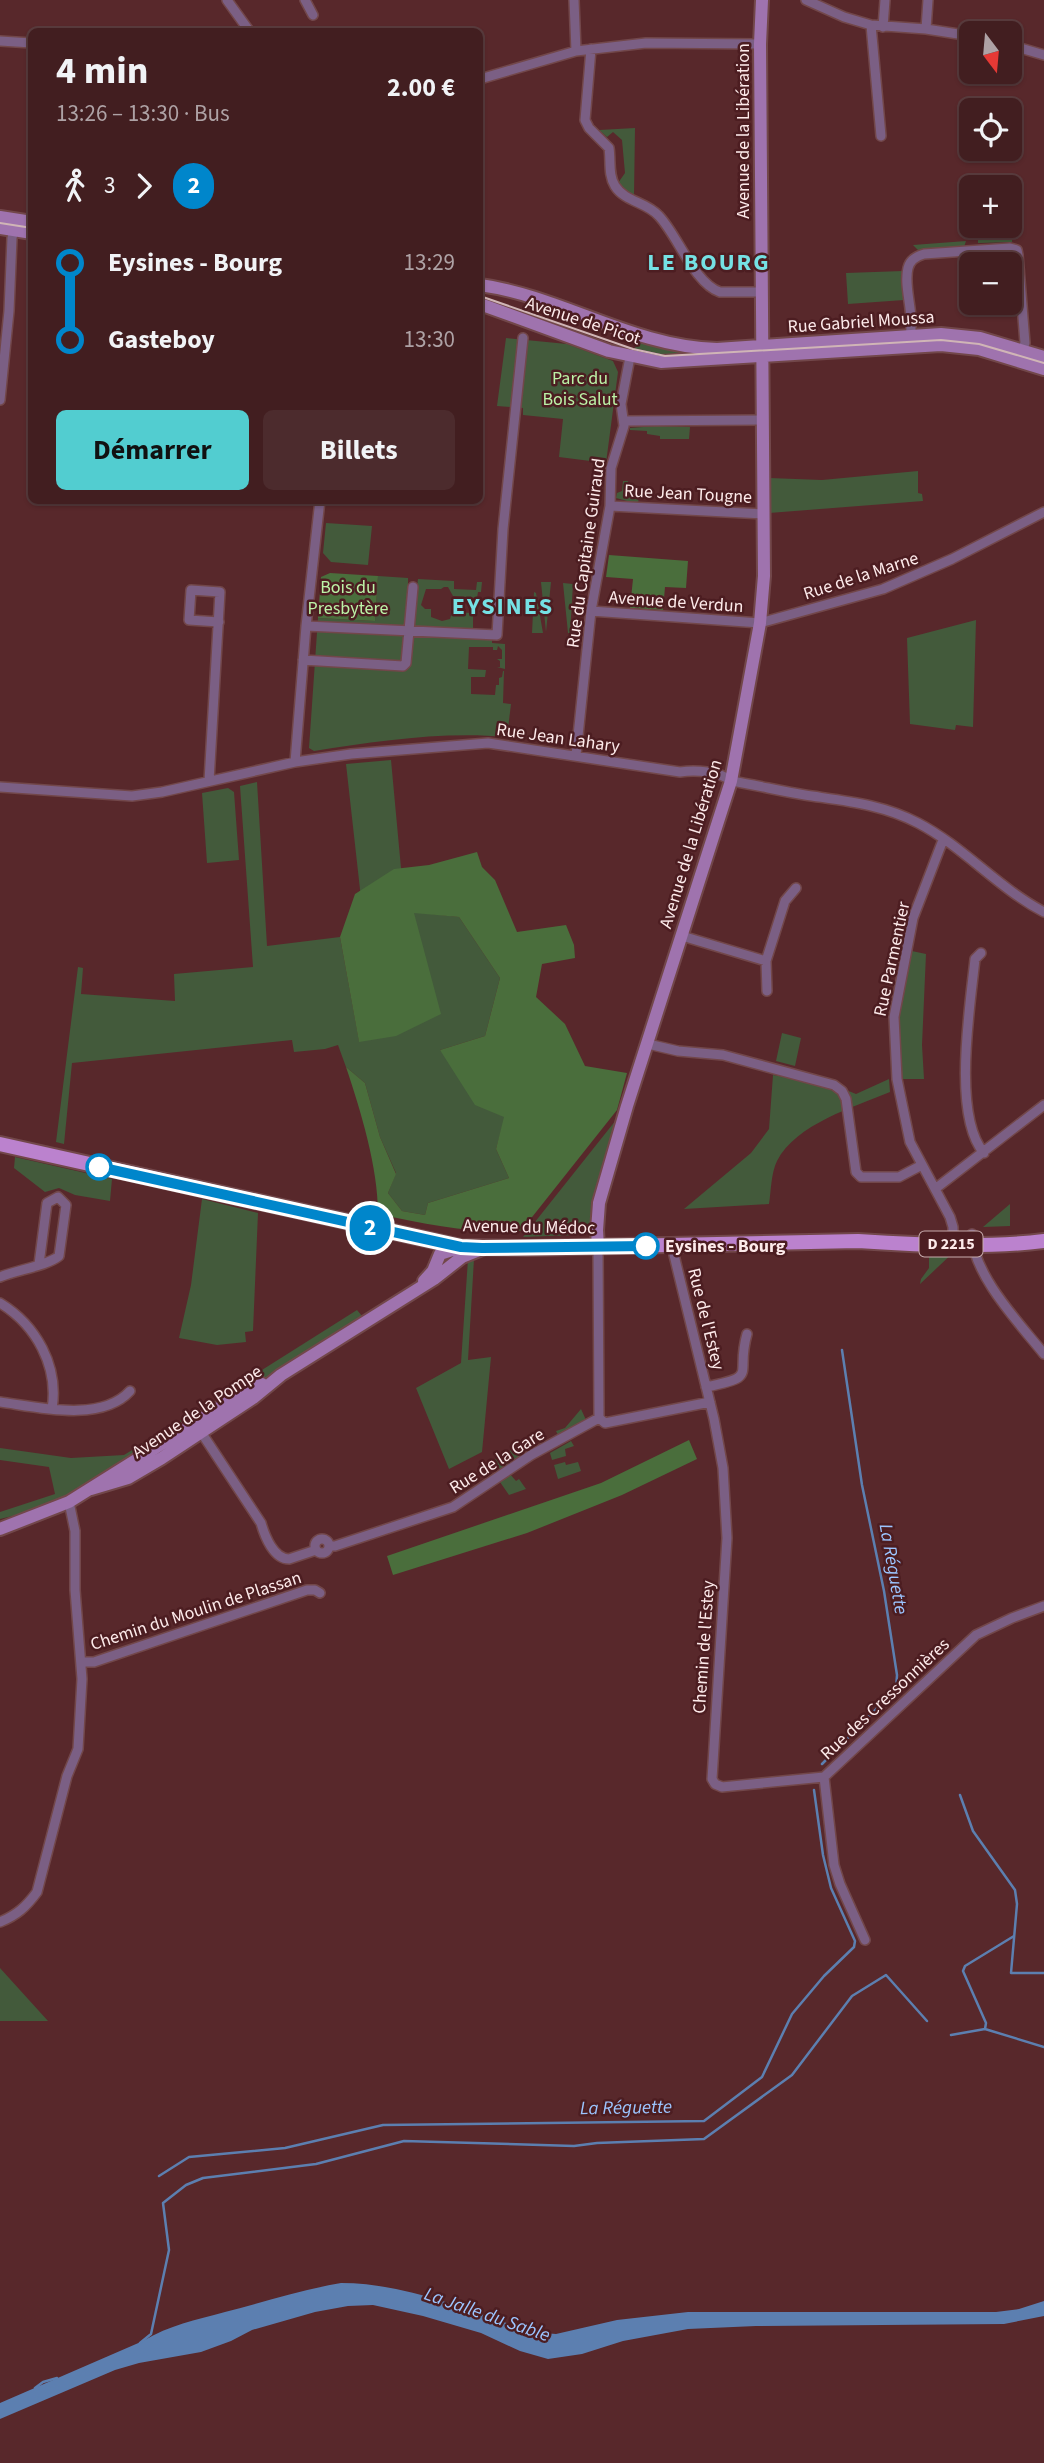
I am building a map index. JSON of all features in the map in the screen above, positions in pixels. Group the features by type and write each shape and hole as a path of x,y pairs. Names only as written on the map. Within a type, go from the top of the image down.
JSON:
{"main road":[{"name":"Avenue du Médoc","path":"0,1144 461,1247 858,1241 899,1244 953,1239 1044,1238"}],"street":[{"path":"227,0 247,28"},
{"path":"305,0 313,15"},
{"path":"574,0 576,51"},
{"name":"Avenue de la Libération","path":"598,1247 599,1203 731,781 760,623 764,576 760,44 762,0"},
{"path":"807,0 844,18 871,25 959,34"},
{"path":"883,27 885,0"},
{"path":"926,29 928,0"},
{"path":"871,25 881,136"},
{"path":"0,41 28,43"},
{"path":"483,78 591,49 646,43 760,44"},
{"path":"591,49 585,120 589,128 609,148 611,176 615,186 624,196 659,215 694,267 716,291 762,292"},
{"path":"1022,49 1044,55"},
{"path":"0,217 28,224"},
{"path":"0,228 14,230 28,226"},
{"path":"0,400 14,230"},
{"path":"910,336 912,323 908,269 913,260 925,254 1010,248 1017,250 1018,255 1025,343 1018,354"},
{"name":"Avenue de Picot","path":"483,286 510,290 675,346 762,351"},
{"name":"Avenue de Picot","path":"483,305 631,357 674,363 762,351"},
{"name":"Rue Gabriel Moussa","path":"762,351 910,336 962,336 1018,354 1044,369"},
{"path":"306,626 497,635 503,529 523,338"},
{"name":"Rue Gabriel Moussa","path":"762,351 941,345 1044,357"},
{"name":"Rue du Capitaine Guiraud","path":"576,755 591,611 610,506 611,468 624,426 621,404 631,357"},
{"path":"624,421 763,420"},
{"path":"295,762 320,504"},
{"name":"Rue Jean Tougne","path":"610,506 764,514"},
{"name":"Rue de la Marne","path":"760,623 893,585 952,559 1044,512"},
{"path":"303,660 403,666 406,663 413,587"},
{"path":"209,781 219,622 220,592 191,590 189,620 219,622"},
{"name":"Avenue de Verdun","path":"591,611 760,623"},
{"name":"Rue Jean Lahary","path":"0,787 132,796 295,762 488,743 680,772 691,770 726,776 731,781 894,811 921,824 1024,902 1044,912"},
{"name":"Rue Parmentier","path":"943,840 913,918 894,1017 897,1079 910,1142 950,1217 953,1239"},
{"path":"767,991 766,961 785,901 796,888"},
{"path":"682,936 766,961"},
{"path":"981,953 975,959 964,1073 974,1142 984,1153"},
{"path":"649,1044 678,1051 723,1055 834,1085 842,1091 846,1099 856,1172 862,1177 899,1177 922,1165"},
{"path":"935,1189 1044,1105"},
{"path":"0,1277 53,1260 59,1256 66,1205 58,1197 47,1203 39,1264"},
{"path":"972,1239 989,1281 1044,1354"},
{"path":"426,1240 438,1249 440,1254 461,1247"},
{"name":"Rue de l'Estey","path":"673,1244 710,1402"},
{"path":"598,1247 599,1418"},
{"name":"Avenue de la Pompe","path":"0,1527 69,1502 91,1489 128,1478 198,1428 445,1272 462,1257 482,1248"},
{"name":"Avenue de la Pompe","path":"419,1287 433,1271 440,1254"},
{"path":"0,1303 25,1323 37,1340 53,1375 55,1392 52,1409"},
{"path":"706,1387 736,1381 741,1377 744,1372 742,1351 747,1334"},
{"path":"0,1402 81,1412 119,1401 130,1391"},
{"name":"Rue de la Gare","path":"198,1428 256,1515 264,1534 278,1555 285,1560 316,1550 325,1553 329,1546 453,1507 531,1455 599,1418 606,1423 710,1402"},
{"name":"Chemin de l'Estey","path":"710,1402 723,1468 727,1538 712,1779 722,1787 824,1777"},
{"name":"Chemin du Moulin de Plassan","path":"0,1922 16,1915 37,1892 67,1776 78,1749 81,1662 75,1590 75,1531 69,1502"},
{"name":"Chemin du Moulin de Plassan","path":"81,1662 94,1662 307,1590 320,1593"},
{"name":"Rue des Cressonnières","path":"865,1940 834,1865 824,1777 976,1635 1044,1606"}],"green space":[{"path":"635,128 634,195 624,191 618,183 625,173 622,140 613,132 607,137 599,130"},
{"path":"1012,238 1012,242 978,243 978,240"},
{"path":"966,241 964,247 918,250 913,245"},
{"path":"903,271 904,300 848,304 846,273"},
{"name":"Parc du Bois Salut","path":"506,338 567,344 613,361 618,372 606,463 559,457 563,419 523,415 523,408 497,406"},
{"path":"637,342 685,350 684,359 664,359 634,352"},
{"path":"656,426 690,427 689,439 660,439 660,436 647,434 647,431 630,430"},
{"path":"918,471 918,493 922,494 923,501 769,513 769,478 822,480"},
{"path":"623,481 628,481 626,494 639,495 638,504 616,498 617,493 622,491"},
{"path":"326,523 372,526 368,565 331,562 323,553"},
{"path":"609,555 688,561 686,588 665,587 663,610 630,608 633,579 606,577"},
{"name":"Bois du Presbytère","path":"330,573 378,576 375,621 318,618 321,577"},
{"path":"378,576 408,578 408,587 417,587 418,579 454,581 454,589 476,590 477,582 482,582 477,598 453,596 448,587 426,589 421,605 425,609 431,609 431,617 442,621 450,619 452,612 473,613 473,637 492,637 492,643 505,644 505,669 497,667 500,667 500,661 497,659 502,659 502,650 498,646 497,650 493,650 493,647 469,647 468,669 486,670 485,677 471,677 471,694 495,695 496,685 499,685 499,678 504,671 503,703 511,704 507,737 435,736 314,751 309,748 318,618 375,621"},
{"path":"541,582 551,582 546,632"},
{"path":"563,583 573,584 570,633 568,633"},
{"path":"534,592 536,593 543,633 532,633"},
{"path":"976,620 973,727 956,725 955,730 910,724 907,638"},
{"path":"391,760 401,868 414,912 459,917 500,978 485,1036 440,1050 505,1117 496,1149 509,1178 428,1203 425,1215 402,1211 388,1193 396,1173 380,1137 365,1083 346,1067 338,1045 294,1052 292,1040 72,1063 64,1144 56,1142 78,967 83,968 81,994 175,1001 174,974 253,967 240,786 257,782 267,946 340,937 359,1041 365,934 346,764"},
{"path":"228,788 234,792 239,860 207,863 202,793"},
{"path":"477,852 482,867 495,880 517,932 566,925 574,945 575,958 542,964 536,997 565,1024 585,1066 627,1073 617,1110 521,1231 449,1227 378,1214 372,1159 346,1067 365,1083 380,1137 396,1174 388,1193 402,1211 425,1215 428,1203 509,1178 496,1149 504,1117 475,1105 440,1050 485,1036 500,978 459,917 414,913 441,1014 396,1036 359,1042 340,937 355,894 394,869 429,865"},
{"path":"907,950 926,954 922,1045 924,1079 897,1079 894,1017"},
{"path":"782,1033 801,1038 795,1066 776,1061"},
{"path":"773,1075 834,1085 856,1094 889,1079 890,1092 827,1118 786,1148 775,1166 769,1204 684,1209 751,1153 769,1129"},
{"path":"620,1115 590,1225 576,1235 523,1237"},
{"path":"15,1157 112,1179 110,1201 75,1195 59,1188 45,1192 14,1168"},
{"path":"202,1199 258,1213 253,1331 245,1332 246,1342 217,1345 179,1338 191,1285"},
{"path":"1010,1204 1010,1226 983,1227"},
{"path":"957,1249 920,1284 929,1268 929,1251"},
{"path":"468,1259 474,1259 468,1360 491,1357 482,1452 449,1469 416,1388 461,1363"},
{"path":"357,1310 362,1316 356,1321 270,1376 240,1390 238,1385"},
{"path":"581,1409 586,1420 558,1435 556,1431 565,1428"},
{"path":"196,1411 198,1416 78,1490 27,1512 0,1519 0,1512 55,1494 49,1467 0,1460 0,1448 71,1458 124,1455"},
{"path":"689,1440 697,1459 622,1495 527,1533 393,1575 387,1556 601,1483"},
{"path":"571,1441 574,1446 565,1449 566,1456 552,1460 550,1453"},
{"path":"518,1446 523,1454 503,1469 498,1468 494,1460"},
{"path":"565,1462 566,1465 578,1462 581,1471 558,1479 554,1465"},
{"path":"510,1474 516,1481 519,1479 526,1489 509,1495 500,1482"},
{"path":"0,1968 48,2021 0,2021"}],"water":[{"path":"341,2283 365,2284 414,2293 532,2332 556,2334 617,2320 688,2312 996,2312 1019,2309 1044,2301 1044,2316 1004,2324 688,2329 623,2341 582,2354 548,2359 520,2351 481,2333 423,2316 373,2305 348,2306 315,2312 252,2330 201,2352 115,2370 0,2419 0,2403 163,2331 203,2318"}],"waterway":[{"name":"La Réguette","path":"822,1764 896,1689 897,1675 884,1591 862,1485 842,1350"},
{"name":"La Réguette","path":"159,2176 189,2157 285,2148 383,2125 704,2121 762,2077 792,2014 824,1976 854,1947 855,1941 831,1888 823,1855 814,1790"},
{"path":"960,1795 973,1831 1015,1890 1017,1904 1011,1973 1044,1973"},
{"path":"985,2029 986,2023 963,1971 965,1966 1014,1936"},
{"path":"140,2343 151,2334 169,2250 163,2203 186,2185 203,2178 316,2164 404,2141 574,2146 704,2139 792,2075 852,1996 886,1975 927,2021"},
{"path":"951,2035 985,2029 1044,2047"},
{"name":"La Jalle du Sable","path":"35,2388 43,2382 57,2378"}],"tram line":[{"path":"0,223 28,227"},
{"path":"483,297 633,349 665,356 941,340 979,344 1044,363"}],"bus line":[{"name":"2","path":"99,1167 461,1247 646,1246"}],"place":[{"name":"Eysines - Bourg","path":"646,1246"}],"district":[{"name":"LE BOURG","path":"709,262"},
{"name":"EYSINES","path":"503,606"}]}
